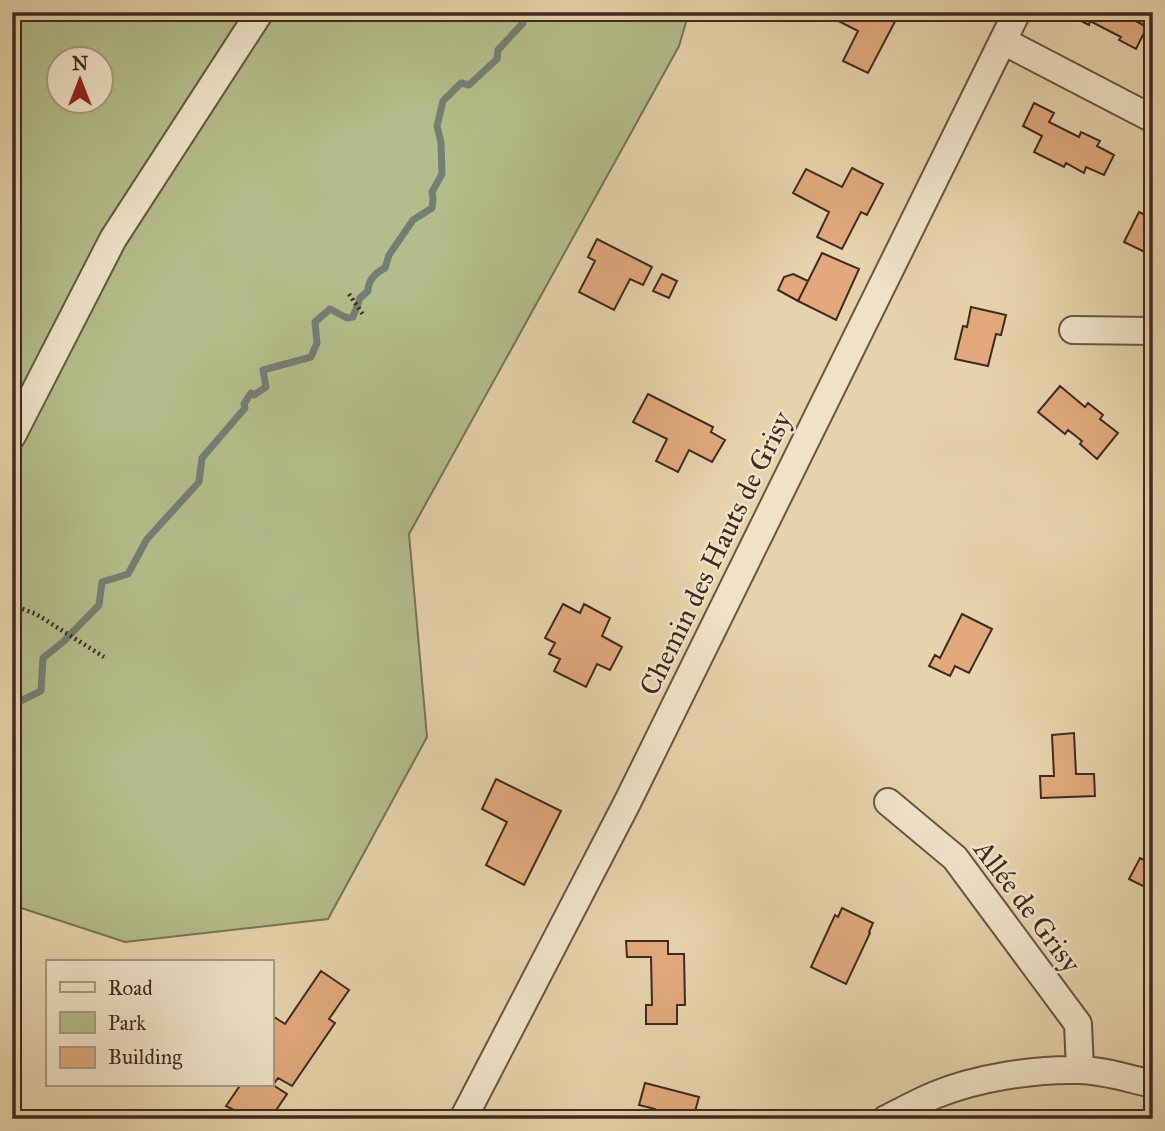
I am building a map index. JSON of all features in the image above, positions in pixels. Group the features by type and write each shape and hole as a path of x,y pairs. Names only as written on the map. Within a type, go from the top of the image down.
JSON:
{"street":[{"path":"12,436 113,239 260,12"},
{"name":"Chemin des Hauts de Grisy","path":"463,1119 627,803 1017,12"},
{"path":"1003,41 1153,119"},
{"path":"1073,330 1153,331"},
{"name":"Allée de Grisy","path":"888,802 955,858 1078,1024 1080,1069"},
{"path":"886,1119 934,1095 982,1080 1032,1073 1080,1069 1153,1084"}],"path":[{"path":"349,294 364,316"},
{"path":"12,605 36,614 104,657"}],"green space":[{"path":"12,12 689,12 679,46 409,534 427,737 328,919 125,942 12,905"}],"building":[{"path":"900,12 868,73 843,61 858,31 823,13"},
{"path":"1073,12 1133,12 1130,18 1147,27 1136,49 1119,40 1121,37 1090,21 1089,25 1071,16"},
{"path":"1133,12 1146,12 1153,16 1147,27 1130,18"},
{"path":"1034,103 1054,113 1049,122 1079,137 1081,132 1100,141 1097,146 1114,155 1104,175 1086,167 1084,173 1066,163 1064,167 1034,152 1042,136 1023,126"},
{"path":"852,168 883,184 867,215 861,212 842,249 817,237 829,212 793,193 806,169 842,187"},
{"path":"1139,212 1153,219 1153,256 1124,242"},
{"path":"597,239 652,267 643,285 630,279 614,310 579,292 595,261 588,257"},
{"path":"822,253 859,269 836,320 798,301"},
{"path":"662,274 677,281 669,298 653,291"},
{"path":"793,274 808,281 798,301 778,290 784,277"},
{"path":"971,307 1006,315 1001,335 996,334 988,366 955,359"},
{"path":"1060,386 1085,407 1088,403 1103,415 1100,419 1118,433 1097,459 1080,444 1082,441 1068,430 1065,434 1038,412"},
{"path":"648,394 713,427 711,432 725,440 712,462 689,450 678,472 656,461 667,439 633,422"},
{"path":"563,604 580,613 584,604 610,618 602,636 622,647 610,670 597,664 586,687 554,671 560,659 549,654 555,643 545,638"},
{"path":"962,614 992,629 969,673 955,666 950,676 929,666 935,655 940,658"},
{"path":"1074,733 1076,774 1094,774 1095,796 1041,798 1040,776 1054,776 1052,735"},
{"path":"496,779 561,811 524,885 486,865 507,822 482,809"},
{"path":"1140,858 1153,865 1153,891 1129,879"},
{"path":"842,908 873,923 846,984 811,967 835,915 838,917"},
{"path":"626,941 668,941 668,954 684,954 685,1005 677,1005 677,1024 646,1024 646,1005 652,1005 651,957 627,957"},
{"path":"321,971 349,990 329,1019 335,1023 292,1086 278,1078 273,1085 273,1016 285,1024"},
{"path":"645,1083 699,1097 693,1119 676,1114 674,1119 653,1119 655,1109 639,1105"},
{"path":"273,1085 287,1094 270,1119 238,1119 231,1114 234,1110 226,1106 240,1086"}],"waterway":[{"path":"12,705 41,691 43,658 63,642 99,605 102,582 128,574 147,539 199,482 202,458 245,408 244,404 251,393 254,395 266,387 263,370 311,357 317,343 315,322 330,309 347,318 353,317 360,298 368,291 373,278 385,268 389,255 413,220 432,208 432,192 442,174 441,142 437,126 443,101 461,83 469,85 497,59 498,50 523,23 526,12"}]}
